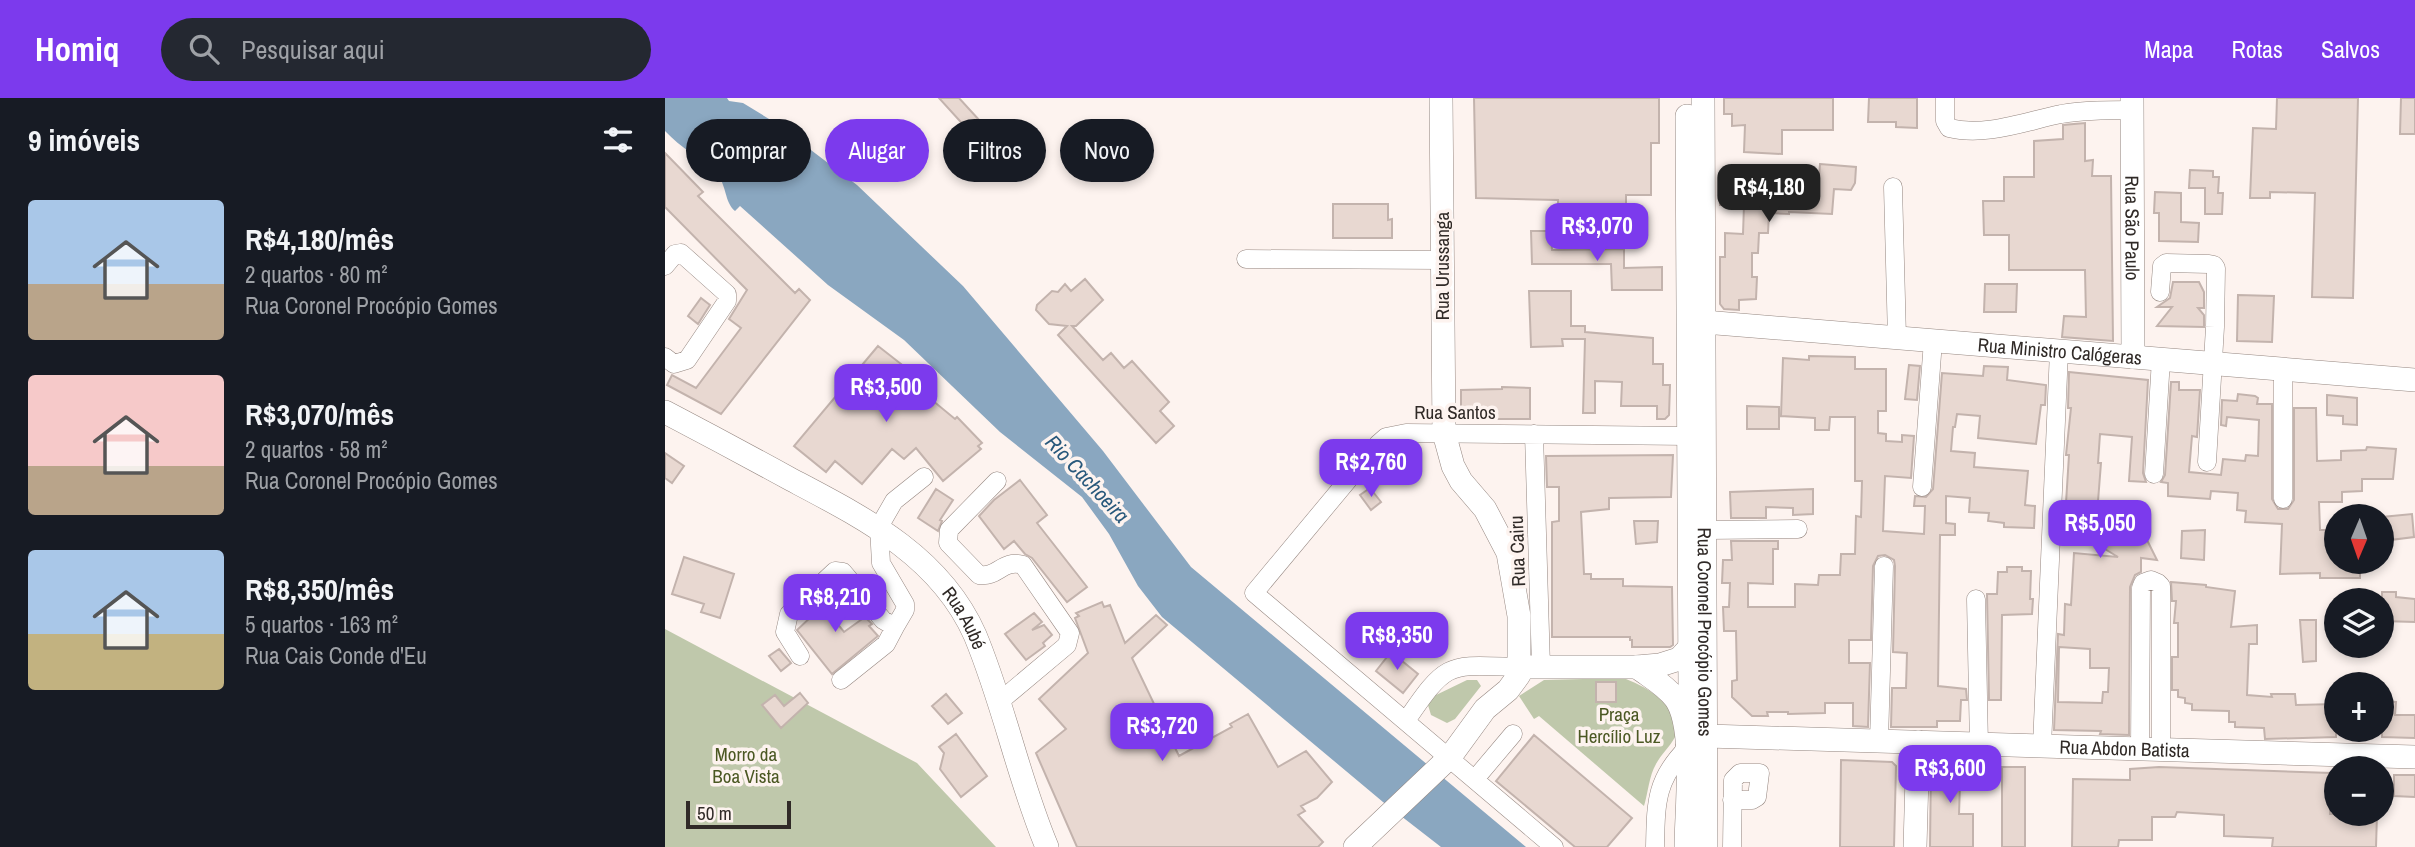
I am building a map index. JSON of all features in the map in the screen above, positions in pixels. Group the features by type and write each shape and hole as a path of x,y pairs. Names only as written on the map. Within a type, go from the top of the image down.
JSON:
{"main road":[{"name":"Rua Urussanga","path":"1441,98 1444,433 1453,466 1461,481 1485,509 1508,552 1531,667"},
{"name":"Rua Coronel Procópio Gomes","path":"1687,98 1690,648 1691,702 1697,742"},
{"name":"Rua Coronel Procópio Gomes","path":"1697,742 1706,530 1703,98"},
{"name":"Rua São Paulo","path":"2132,104 2133,357"},
{"name":"Rua Ministro Calógeras","path":"1704,322 2415,380"},
{"name":"Rua Aubé","path":"665,412 879,527 912,553 961,608 999,702 1027,795 1047,847"},
{"path":"1355,847 1446,761 1485,709 1531,667 1637,667 1671,663 1690,648"},
{"path":"1637,667 1675,698 1697,742 1706,847"},
{"name":"Rua Abdon Batista","path":"1697,742 1879,741 2415,757"},
{"path":"1686,847 1697,742"},
{"path":"1915,847 1918,742"}],"street":[{"path":"1945,98 1945,121 1949,128 1958,130 2005,128 2094,104 2132,104"},
{"path":"1893,187 1897,338"},
{"path":"665,266 675,254 681,253 727,294 727,301 687,360 674,363 665,358"},
{"path":"1246,259 1442,260"},
{"path":"2160,292 2162,266 2166,263 2214,265 2216,268 2207,462"},
{"path":"1922,487 1933,341"},
{"path":"2042,746 2059,351"},
{"path":"2154,474 2161,359"},
{"path":"2283,370 2283,499"},
{"name":"Rua Santos","path":"1406,721 1254,593 1378,444 1386,437 1396,434 1688,436"},
{"name":"Rua Cairu","path":"1531,667 1534,434"},
{"path":"841,680 886,644 905,610 905,604 881,563 879,527 894,501 923,477"},
{"path":"997,481 949,530 948,543 979,575 990,575 1007,564 1023,565 1070,633 1067,645 999,702"},
{"path":"1706,530 1798,529"},
{"path":"1879,741 1884,566"},
{"path":"800,656 785,632 789,614 835,571 843,572 883,621 895,627"},
{"path":"2151,580 2161,586 2151,749 2141,588 2143,583 2151,580"},
{"path":"1976,600 1979,746"},
{"path":"1531,667 1468,666 1445,671 1435,680 1406,721 1446,761 1475,779 1554,847"},
{"path":"1475,779 1513,734"},
{"path":"1655,847 1656,803 1660,786 1671,766 1697,742"},
{"path":"1732,800 1732,847"}],"green space":[{"name":"Morro da Boa Vista","path":"665,629 917,763 996,847 665,847"},
{"name":"Praça Hercílio Luz","path":"1623,678 1642,686 1661,700 1675,717 1677,727 1675,737 1654,769 1644,806 1539,716 1534,719 1519,696 1544,680"},
{"path":"1467,680 1477,680 1481,686 1455,719 1447,723 1431,715 1428,705 1434,696"}],"water":[{"path":"665,98 727,98 729,101 743,103 769,119 686,119 686,149 665,131"},
{"name":"Rio Cachoeira","path":"811,150 825,161 825,182 853,182 857,185 963,286 1103,451 1191,567 1526,847 1441,847 1383,802 1162,617 1138,586 1109,534 1082,497 1000,432 904,340 828,285 740,206 735,211 729,203 722,182 811,182"}],"building":[{"path":"939,98 959,98 978,119 958,119"},
{"path":"1474,98 1659,98 1659,143 1651,143 1651,195 1626,195 1626,212 1585,212 1585,229 1558,229 1558,200 1476,198"},
{"path":"1724,98 1833,98 1833,130 1782,130 1782,154 1744,152 1745,125 1732,126 1732,114 1724,114"},
{"path":"1869,98 1917,98 1917,128 1896,127 1896,122 1868,122"},
{"path":"2277,98 2358,98 2353,298 2312,297 2315,193 2270,192 2270,198 2250,198 2253,128 2276,129"},
{"path":"2401,98 2415,98 2415,134 2400,134"},
{"path":"2085,123 2085,161 2093,160 2092,176 2111,176 2113,341 2062,337 2064,316 2086,317 2085,270 2009,270 2009,235 1984,235 1983,201 2004,201 2004,177 2034,177 2034,141 2063,139 2063,125"},
{"path":"665,153 686,175 686,182 693,182 703,192 698,196 795,293 799,289 810,300 721,414 667,385 672,375 696,388 741,328 729,319 747,290 665,207"},
{"path":"1820,164 1856,167 1855,183 1851,190 1834,189 1832,214 1769,213 1768,233 1759,233 1758,253 1752,253 1752,277 1757,277 1756,299 1739,300 1739,310 1724,309 1720,304 1720,257 1725,257 1725,233 1743,234 1744,205 1720,205 1719,185 1818,189"},
{"path":"2190,170 2213,171 2213,177 2219,177 2218,193 2223,193 2222,214 2205,214 2205,188 2189,188"},
{"path":"2155,192 2181,193 2181,222 2199,223 2198,242 2159,241 2159,213 2154,213"},
{"path":"1333,204 1388,204 1388,220 1392,219 1392,238 1333,238"},
{"path":"1531,231 1551,231 1552,250 1624,249 1624,268 1662,267 1662,290 1612,290 1611,264 1532,264"},
{"path":"1085,279 1103,300 1076,326 1072,326 1103,360 1111,353 1124,368 1132,361 1169,402 1160,411 1174,426 1156,443 1058,335 1067,326 1049,324 1036,310 1037,305 1052,291 1058,292 1065,284 1071,291"},
{"path":"2173,282 2199,282 2204,292 2204,308 2198,308 2204,315 2204,327 2157,326 2172,307 2157,307 2170,298"},
{"path":"1985,284 2017,284 2016,312 1984,312"},
{"path":"1529,291 1571,291 1571,326 1585,326 1585,332 1653,338 1653,364 1663,364 1663,385 1670,385 1669,415 1665,419 1657,419 1657,406 1621,406 1622,382 1595,381 1595,413 1583,413 1585,339 1562,339 1563,346 1531,347"},
{"path":"2238,295 2274,296 2272,342 2237,341"},
{"path":"701,298 710,305 698,324 688,316"},
{"path":"878,346 910,371 904,377 955,419 957,417 982,443 978,446 981,449 943,481 916,448 904,459 892,449 862,484 835,461 826,472 794,446"},
{"path":"1809,356 1855,357 1855,369 1886,369 1886,411 1878,411 1878,433 1886,434 1886,441 1902,442 1902,435 1914,436 1911,478 1885,476 1883,531 1924,534 1925,506 1914,506 1915,496 1926,497 1933,489 1942,373 1983,376 1984,366 2008,367 2007,380 2046,385 2045,405 2041,405 2036,444 1978,438 1980,416 1957,414 1953,427 1951,451 1975,453 1974,467 2028,471 2025,505 2035,506 2034,528 2004,527 2004,523 1988,521 1989,513 1969,512 1970,498 1946,496 1946,523 1955,524 1955,535 1940,535 1938,686 1966,689 1967,700 1961,700 1960,721 1937,721 1937,727 1891,727 1892,688 1906,688 1907,653 1893,652 1895,566 1894,560 1885,555 1878,556 1873,566 1871,640 1849,640 1849,663 1870,663 1868,727 1853,726 1853,703 1825,703 1825,713 1767,712 1768,716 1752,716 1732,697 1732,681 1737,680 1736,631 1724,631 1723,607 1729,607 1730,583 1722,583 1723,560 1732,560 1731,541 1778,541 1778,549 1773,549 1773,584 1748,583 1748,607 1795,607 1795,584 1818,585 1819,575 1840,575 1841,554 1855,554 1856,516 1861,517 1862,481 1855,481 1855,417 1830,417 1829,430 1815,430 1815,418 1781,416 1783,358 1809,360"},
{"path":"1909,365 1920,366 1917,400 1905,399"},
{"path":"2069,372 2148,380 2143,473 2146,482 2129,481 2132,437 2100,434 2098,463 2101,463 2097,514 2113,515 2131,522 2143,532 2157,560 2141,558 2141,572 2135,575 2130,587 2129,735 2100,734 2101,731 2054,730 2058,634 2064,635 2065,604 2071,605 2074,553 2118,557 2077,532 2065,519 2069,455 2066,455 2071,408 2068,408","holes":["2059,647 2090,649 2090,668 2109,668 2108,692 2103,692 2102,703 2058,702"]},
{"path":"2171,382 2179,382 2179,390 2200,390 2197,437 2192,436 2189,472 2221,475 2223,459 2245,461 2246,455 2258,456 2259,420 2227,417 2226,426 2221,425 2222,400 2237,401 2238,394 2255,396 2258,398 2257,404 2272,404 2272,499 2278,509 2288,509 2294,500 2294,408 2316,408 2317,461 2341,460 2341,451 2366,450 2367,447 2396,449 2393,479 2362,479 2362,491 2342,492 2342,502 2319,502 2320,530 2324,530 2324,574 2360,574 2360,578 2320,578 2320,573 2280,574 2282,524 2245,522 2246,511 2237,510 2238,493 2211,491 2210,499 2168,496 2168,483 2161,482 2165,475"},
{"path":"1530,388 1530,419 1461,419 1461,390"},
{"path":"2327,395 2357,398 2357,425 2343,424 2343,416 2327,415"},
{"path":"1747,406 1779,407 1779,429 1747,429"},
{"path":"665,453 684,466 672,483 665,478"},
{"path":"1673,455 1671,497 1609,498 1609,509 1581,512 1584,574 1591,574 1591,579 1623,579 1623,586 1672,587 1673,645 1632,647 1630,637 1552,637 1552,522 1559,521 1559,487 1547,487 1546,456"},
{"path":"1020,480 1047,515 1037,523 1087,587 1067,602 1032,558 1014,541 1004,549 979,516 994,500"},
{"path":"1370,488 1381,502 1371,510 1360,495"},
{"path":"936,489 953,500 940,520 942,521 938,531 918,518"},
{"path":"1813,489 1813,514 1793,515 1793,508 1766,507 1766,518 1731,518 1730,492"},
{"path":"2412,514 2414,537 2394,540 2394,516"},
{"path":"1634,521 1658,521 1657,542 1636,544"},
{"path":"2205,530 2204,560 2181,558 2182,531"},
{"path":"684,557 734,574 720,618 701,612 704,604 672,594"},
{"path":"2007,567 2022,567 2022,571 2031,571 2032,614 2002,615 2001,700 1989,700 1987,594 1997,594 1998,572 2007,572"},
{"path":"2171,582 2235,591 2231,627 2257,625 2257,644 2249,644 2247,695 2272,697 2271,694 2295,694 2296,705 2324,704 2324,737 2265,739 2264,728 2235,727 2235,722 2229,722 2229,711 2192,710 2192,704 2185,703 2185,698 2178,697 2178,690 2172,690 2172,657 2178,657 2178,623 2174,623 2176,601 2172,601"},
{"path":"838,584 847,594 827,611 844,632 865,617 878,636 832,674 797,630 813,615 809,611 833,592 831,590"},
{"path":"2394,592 2396,597 2415,599 2415,622 2394,621"},
{"path":"1102,602 1104,607 1110,605 1125,643 1156,615 1167,625 1132,658 1179,756 1232,727 1230,724 1248,714 1278,767 1306,751 1332,782 1317,798 1301,806 1305,811 1298,815 1323,842 1318,847 1077,847 1036,753 1066,729 1039,699 1088,653 1075,618 1079,616 1076,613"},
{"path":"1034,613 1042,622 1032,630 1044,625 1052,635 1043,643 1045,646 1026,660 1005,634"},
{"path":"2300,620 2316,620 2316,661 2303,662"},
{"path":"779,649 791,663 781,671 769,656"},
{"path":"1391,652 1418,674 1403,693 1376,671"},
{"path":"1596,682 1616,682 1616,702 1596,702"},
{"path":"800,693 808,703 781,728 762,705 775,695 784,706"},
{"path":"946,694 962,713 948,724 932,706"},
{"path":"2394,702 2395,715 2415,715 2415,738 2394,737"},
{"path":"956,734 987,776 961,797 940,769 944,753 939,747"},
{"path":"1534,735 1632,818 1607,847 1575,847 1496,781"},
{"path":"1841,760 1892,762 1896,766 1894,847 1840,847"},
{"path":"1935,761 1974,763 1973,784 1960,784 1959,814 1973,814 1973,847 1930,847 1931,765"},
{"path":"2002,767 2025,767 2025,847 2002,847"},
{"path":"2159,767 2324,773 2324,826 2377,826 2376,847 2272,847 2273,838 2224,836 2224,815 2177,812 2175,817 2152,817 2152,840 2119,840 2118,847 2072,847 2073,779 2130,780 2130,769"},
{"path":"2394,775 2415,775 2415,797 2394,796"}]}
